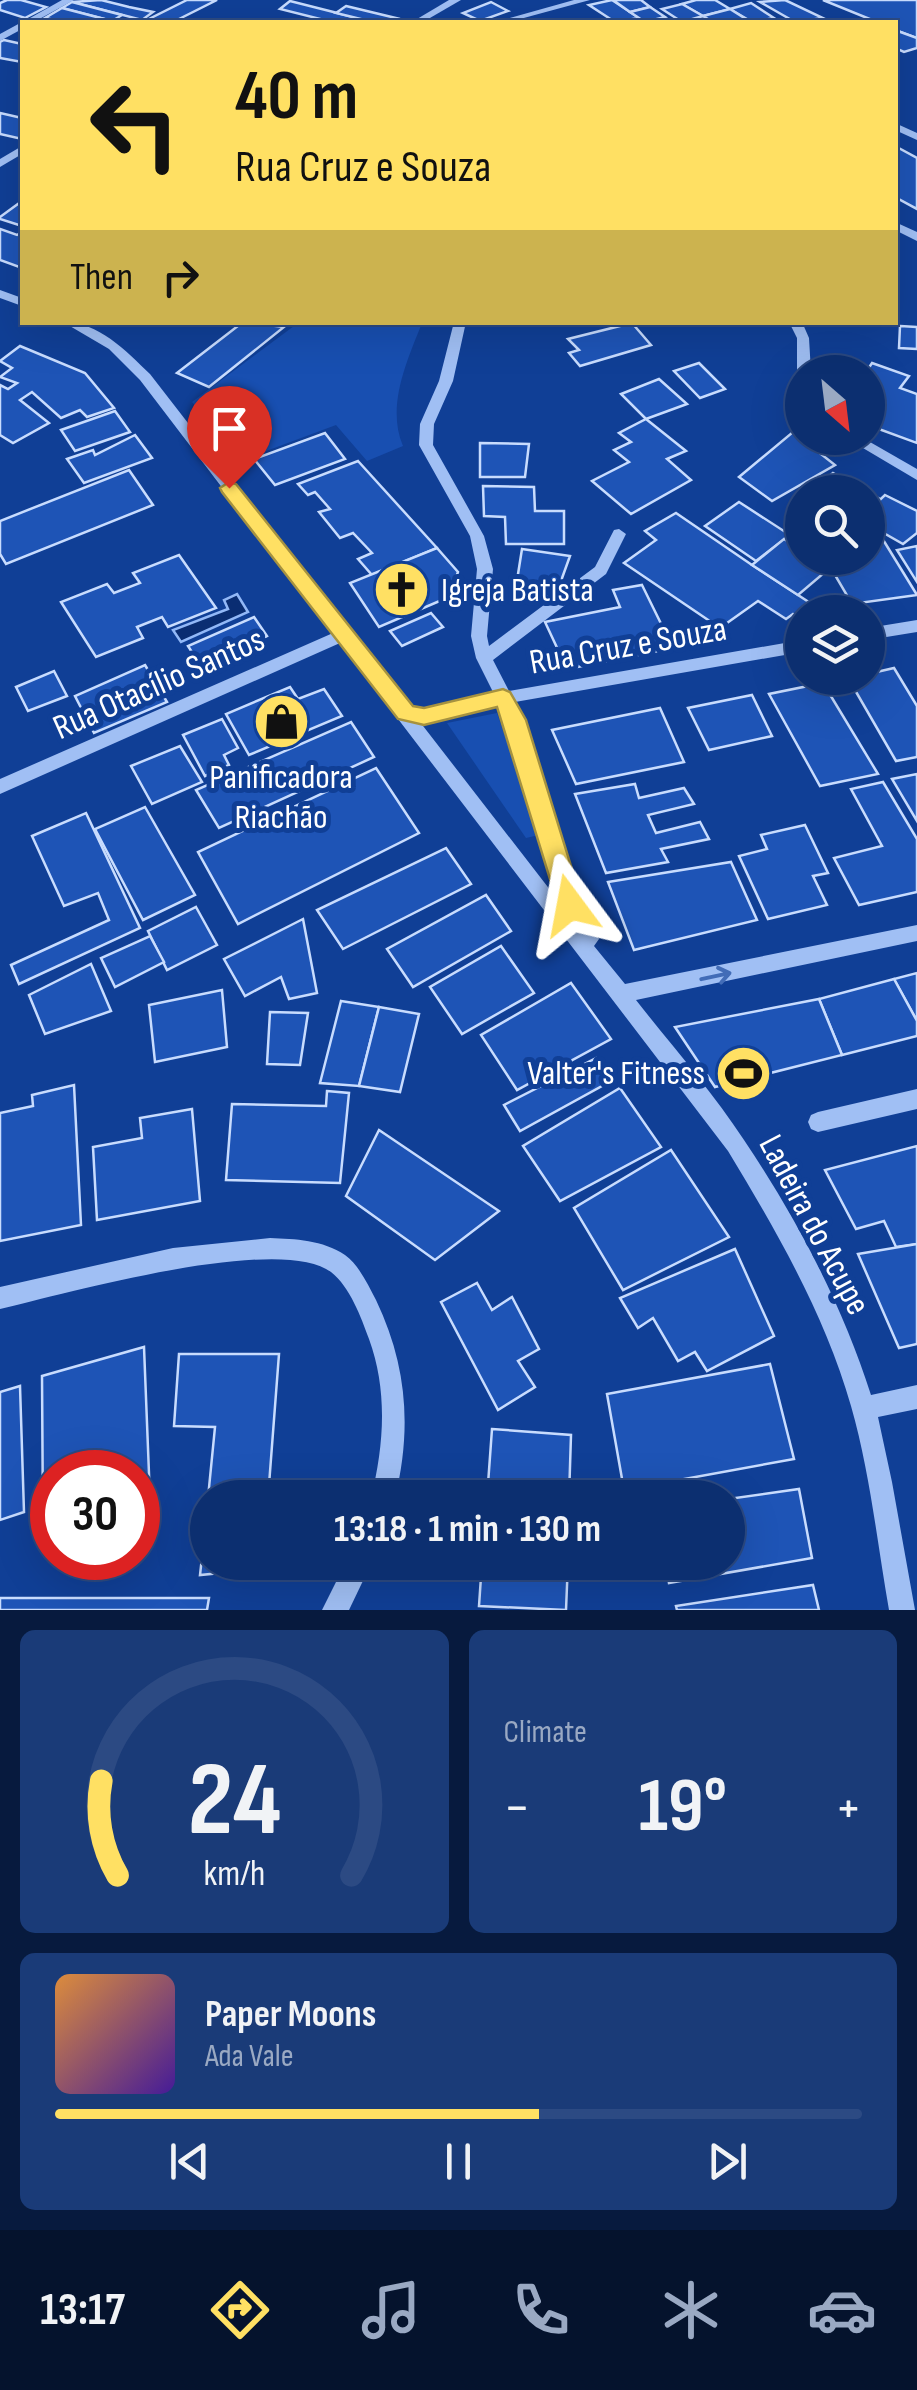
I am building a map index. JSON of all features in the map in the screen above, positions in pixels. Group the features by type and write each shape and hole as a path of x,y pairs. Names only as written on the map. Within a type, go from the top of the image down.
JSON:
{"street":[{"path":"32,20 70,0"},
{"path":"421,20 456,0"},
{"path":"508,20 586,0"},
{"name":"Ladeira do Acupe","path":"75,325 114,346 144,378 735,1144 773,1205 838,1334 863,1408 902,1610"},
{"path":"459,325 446,381 427,424 426,444 476,536 486,568 479,636 484,658 515,720 570,905 620,994 917,933"},
{"path":"796,325 803,338 804,355"},
{"path":"882,455 917,475"},
{"path":"484,658 601,570 619,534"},
{"path":"885,631 917,626"},
{"name":"Rua Otacílio Santos","path":"0,788 343,635"},
{"name":"Rua Cruz e Souza","path":"406,713 424,716 503,698 785,649"},
{"path":"818,1122 917,1099"},
{"path":"0,1298 212,1253 282,1246 336,1262 366,1305 387,1352 396,1404 393,1462 388,1480"},
{"path":"863,1408 917,1397"},
{"path":"335,1610 351,1580"}],"shaded area":[{"path":"295,325 421,325 398,400 398,431 403,446 367,461 336,425 242,460 192,402"},
{"path":"237,594 248,612 181,642 173,630 228,609 224,600"},
{"path":"497,713 539,835 526,838 447,723"}],"building":[{"path":"7,0 46,7 25,18 0,10 0,3"},
{"path":"101,0 153,12 142,20 72,2"},
{"path":"187,0 217,0 177,20 149,19"},
{"path":"612,0 639,18 612,20 589,5"},
{"path":"613,0 641,0 650,7 630,12"},
{"path":"715,0 730,9 703,16 682,4"},
{"path":"785,0 823,18 792,20 760,2"},
{"path":"823,0 917,0 917,38 898,31 898,20 872,20"},
{"path":"290,1 365,20 324,20 280,9"},
{"path":"72,2 122,15 108,20 62,8"},
{"path":"491,2 508,11 483,20 463,13"},
{"path":"751,3 774,18 749,20 730,9"},
{"path":"682,4 703,16 679,20 662,9"},
{"path":"346,6 400,19 365,20 336,13"},
{"path":"650,7 665,17 642,20 630,12"},
{"path":"62,8 108,20 54,20 45,18"},
{"path":"730,9 747,20 710,20 703,16"},
{"path":"898,31 917,38 917,48 904,52 898,49"},
{"path":"0,42 20,44 20,62 0,58"},
{"path":"0,113 20,118 20,139 0,134"},
{"path":"898,148 917,158 917,209 898,199"},
{"path":"20,202 20,225 0,217"},
{"path":"0,229 20,233 20,267 0,260"},
{"path":"239,325 284,327 209,387 177,373"},
{"path":"634,325 651,345 580,366 569,353 579,350 568,339"},
{"path":"900,326 917,327 917,349 899,348"},
{"path":"20,346 85,373 114,408 87,417 80,410 61,418 32,392 20,400 49,423 13,443 0,435 0,385 8,389 17,383 0,377 12,368 0,361"},
{"path":"699,363 725,389 700,398 674,371"},
{"path":"885,368 909,376 900,388 917,394 917,443 885,431"},
{"path":"659,379 687,404 646,419 621,394"},
{"path":"115,411 130,432 75,451 61,430"},
{"path":"646,419 686,451 667,459 691,480 631,514 592,481 629,462 614,450 631,442 619,433"},
{"path":"325,433 345,459 275,485 254,459"},
{"path":"135,435 152,458 84,483 67,459 93,450 95,455"},
{"path":"785,439 785,455 822,455 835,465 818,475 785,475 785,494 772,501 739,477"},
{"path":"480,443 529,444 525,477 480,477"},
{"path":"358,461 437,548 372,575 358,559 372,553 353,533 340,538 319,512 330,509 315,492 308,495 298,484"},
{"path":"129,470 153,505 6,564 0,554 0,521"},
{"path":"483,486 534,487 535,511 564,511 564,544 506,544 505,517 484,516"},
{"path":"885,495 917,511 917,533 903,544 885,534"},
{"path":"739,502 785,532 785,539 756,561 705,526"},
{"path":"676,513 798,595 785,595 785,618 758,601 720,628 624,563 656,540 645,531"},
{"path":"784,539 785,575 822,575 798,595 752,565"},
{"path":"885,543 917,595 885,599 885,595 847,595 835,575 885,575"},
{"path":"917,546 917,582 897,550"},
{"name":"Igreja Batista","path":"437,548 458,572 449,597 379,627 350,583"},
{"path":"522,549 570,556 561,581 543,599 515,593"},
{"path":"179,555 216,608 168,627 162,617 137,627 143,638 96,657 61,602 107,584 114,593 140,583 133,573"},
{"path":"642,585 673,648 567,669 545,622 620,607 613,590"},
{"path":"431,613 443,627 402,646 390,631"},
{"path":"254,617 267,636 256,642 261,650 206,674 188,646"},
{"path":"145,665 167,702 94,733 75,696"},
{"path":"894,668 917,706 917,757 896,761 858,695 885,695 885,670"},
{"path":"54,671 67,696 28,711 16,687"},
{"path":"290,687 298,699 324,689 342,716 249,755 226,714"},
{"path":"785,691 785,695 830,695 878,774 820,786 769,694"},
{"path":"752,695 772,736 709,750 688,708"},
{"path":"660,708 684,762 576,784 552,730"},
{"path":"222,719 238,748 224,755 229,765 205,776 183,735"},
{"path":"351,722 374,757 219,828 196,790"},
{"path":"180,746 202,782 152,804 131,766"},
{"path":"376,768 419,833 238,924 198,852"},
{"path":"917,774 917,821 892,779"},
{"path":"883,782 917,839 917,892 859,905 834,858 882,846 851,789"},
{"path":"635,784 639,798 684,788 694,804 648,815 656,833 700,822 709,839 661,849 668,862 606,873 575,794"},
{"path":"145,807 195,895 143,920 95,829"},
{"path":"86,813 140,928 19,984 11,965 109,920 98,893 64,906 32,836"},
{"path":"805,825 828,873 813,876 827,905 768,919 739,856 767,849 761,835"},
{"path":"446,848 471,884 343,949 317,910"},
{"path":"731,862 757,920 634,950 608,882"},
{"path":"486,895 511,931 413,987 387,949"},
{"path":"196,907 217,945 167,970 148,931"},
{"path":"303,919 317,993 289,999 281,977 245,996 224,959"},
{"path":"150,936 164,962 115,987 101,958"},
{"path":"501,946 534,993 462,1034 430,987"},
{"path":"91,964 111,1011 45,1034 29,995"},
{"path":"917,973 917,1021 894,979"},
{"path":"894,979 917,1021 917,1036 842,1055 819,999"},
{"path":"571,983 611,1039 517,1090 481,1035"},
{"path":"222,990 227,1047 155,1062 149,1005"},
{"path":"819,999 842,1055 715,1087 675,1027"},
{"path":"341,1001 379,1007 359,1086 320,1083"},
{"path":"379,1007 419,1014 400,1092 359,1086"},
{"path":"270,1012 308,1013 300,1065 267,1064"},
{"path":"596,1058 611,1081 520,1131 504,1105"},
{"path":"74,1085 81,1225 0,1241 0,1113 33,1106 32,1095"},
{"path":"620,1088 661,1147 560,1201 523,1146"},
{"path":"327,1091 349,1093 340,1183 226,1180 232,1104 326,1106"},
{"path":"192,1109 200,1201 97,1220 93,1147 142,1138 140,1118"},
{"path":"379,1130 499,1211 435,1260 346,1196"},
{"path":"917,1146 917,1244 896,1247 884,1221 856,1229 825,1170"},
{"path":"671,1150 729,1237 623,1290 574,1208"},
{"path":"917,1244 917,1344 899,1348 858,1254"},
{"path":"735,1249 774,1336 707,1371 695,1352 678,1361 653,1318 638,1328 620,1298"},
{"path":"477,1283 492,1310 512,1297 539,1349 518,1361 535,1387 498,1410 441,1302"},
{"path":"144,1347 148,1450 42,1450 42,1376"},
{"path":"179,1354 279,1354 269,1480 210,1480 215,1427 174,1426"},
{"path":"770,1364 794,1459 679,1480 622,1480 607,1394"},
{"path":"20,1386 24,1512 0,1520 0,1392"},
{"path":"492,1429 571,1435 570,1480 488,1480"},
{"path":"799,1489 812,1558 745,1570 745,1497"},
{"path":"481,1580 567,1580 566,1610 479,1606"},
{"path":"813,1585 819,1610 677,1610 676,1606"},
{"path":"0,1598 209,1598 207,1610 0,1610"}],"place":[{"name":"Igreja Batista","path":"402,590"},
{"name":"Panificadora Riachão","path":"281,721"},
{"name":"Valter's Fitness","path":"744,1073"}],"route":[{"path":"229,488 406,713 424,716 503,698 515,720 562,865 570,905"}]}
